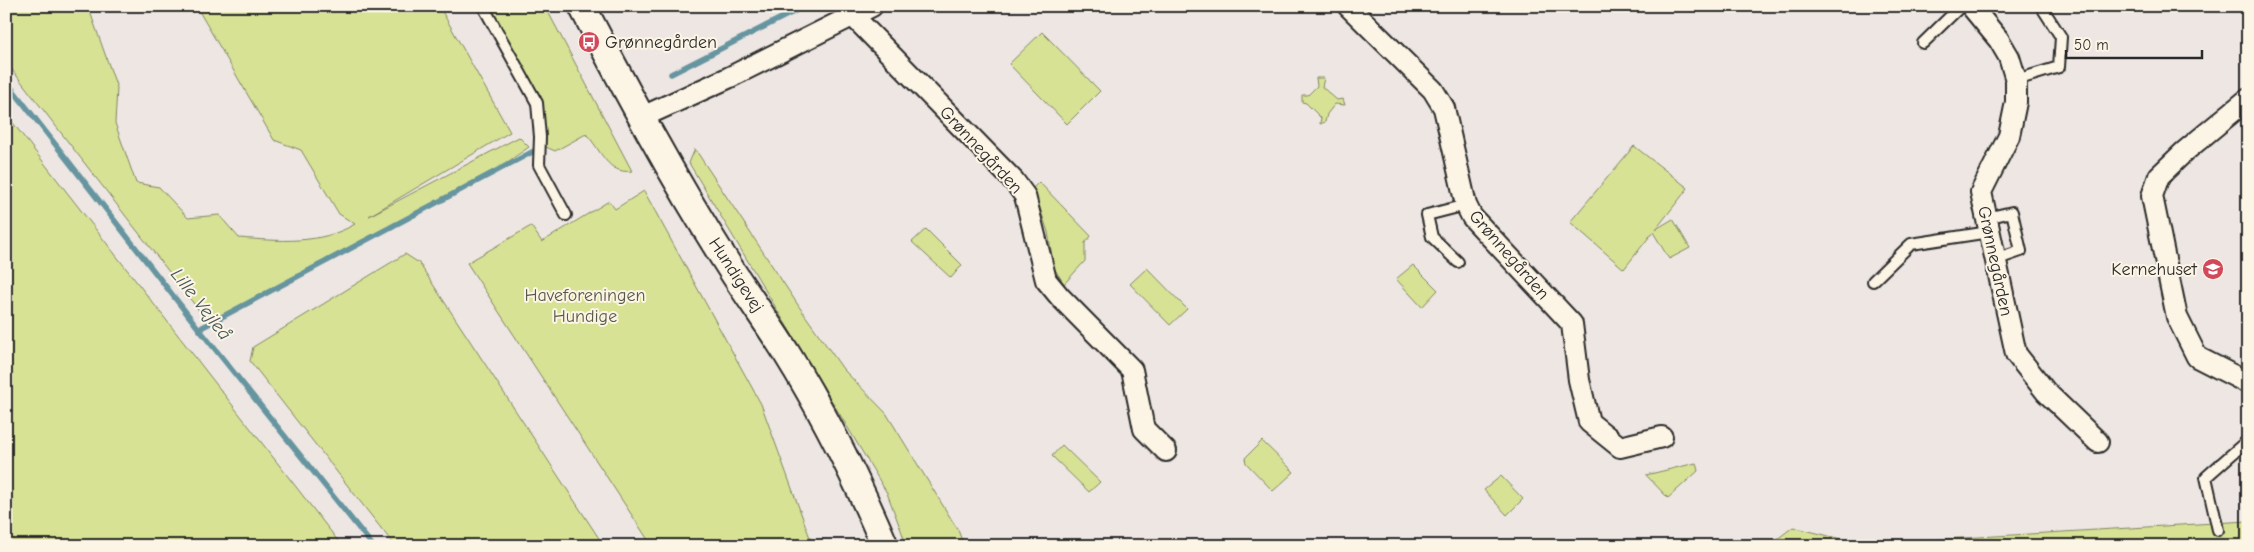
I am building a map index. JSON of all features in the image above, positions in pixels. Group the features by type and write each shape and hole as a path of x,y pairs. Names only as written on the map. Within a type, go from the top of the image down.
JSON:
{"street":[{"name":"Hundigevej","path":"582,6 642,117 725,260 787,354 824,417 861,490 885,546"},
{"path":"642,117 872,6"},
{"name":"Grønnegården","path":"1348,6 1433,90 1444,108 1466,205 1472,217 1572,324 1579,380 1589,422 1620,447 1662,437"},
{"name":"Grønnegården","path":"1972,6 1999,40 2009,57 2016,80 2016,102 2009,136 1981,192 2016,354 2046,392 2098,442"},
{"name":"Grønnegården","path":"853,16 1014,181 1025,196 1046,280 1060,297 1132,370 1144,428 1166,451"},
{"path":"2248,99 2184,152 2159,176 2152,196 2177,316 2197,357 2248,383"}],"lane":[{"path":"483,6 538,102 539,165 566,215"},
{"path":"1922,43 1961,6"},
{"path":"2016,80 2059,67 2061,37 2041,6"},
{"path":"1458,262 1432,237 1427,215 1466,205"},
{"path":"1873,282 1911,244 1988,225 2012,212 2021,251 1995,260"},
{"path":"2218,530 2206,477 2248,440"}],"green space":[{"path":"6,6 88,6 117,88 115,123 136,183 159,187 188,218 219,215 239,238 298,240 328,235 342,231 355,224 339,214 301,150 274,140 196,6 439,6 510,132 369,216 519,137 529,147 503,165 208,322 6,62"},
{"path":"487,6 545,6 632,171 623,171 610,165 586,134 555,151 546,147 543,142 540,112"},
{"path":"1042,32 1100,91 1067,124 1009,64"},
{"path":"1316,78 1324,78 1322,87 1337,100 1343,99 1345,105 1335,104 1327,114 1325,122 1320,124 1321,118 1306,103 1302,102 1302,95 1308,95 1317,86"},
{"path":"6,114 342,546 6,546"},
{"path":"1634,146 1688,188 1656,229 1673,219 1690,248 1669,259 1653,232 1624,269 1570,222"},
{"path":"695,149 800,308 843,369 886,413 958,530 964,546 907,546 887,493 689,163"},
{"path":"1039,182 1091,236 1085,243 1085,261 1064,284 1054,268 1048,232 1033,188"},
{"name":"Haveforeningen Hundige","path":"644,191 761,404 813,546 652,546 467,263 531,226 542,242 609,201 615,209"},
{"path":"926,229 962,265 951,278 912,242"},
{"path":"405,254 419,263 604,546 395,546 250,361 253,347"},
{"path":"1413,265 1438,290 1422,307 1396,279"},
{"path":"1147,268 1187,309 1170,325 1130,284"},
{"path":"1262,441 1294,472 1273,491 1246,463 1245,458"},
{"path":"1062,445 1100,482 1089,492 1052,456"},
{"path":"1696,463 1698,471 1668,498 1646,475"},
{"path":"1501,476 1523,499 1507,515 1484,490"},
{"path":"2248,521 2248,546 1768,546 1793,527 1861,544"}],"waterway":[{"path":"671,74 805,6"},
{"name":"Lille Vejleå","path":"6,81 199,329 373,546"},
{"path":"199,329 534,151"}],"place":[{"name":"Grønnegården","path":"589,42"},
{"name":"Kernehuset","path":"2213,269"}]}
